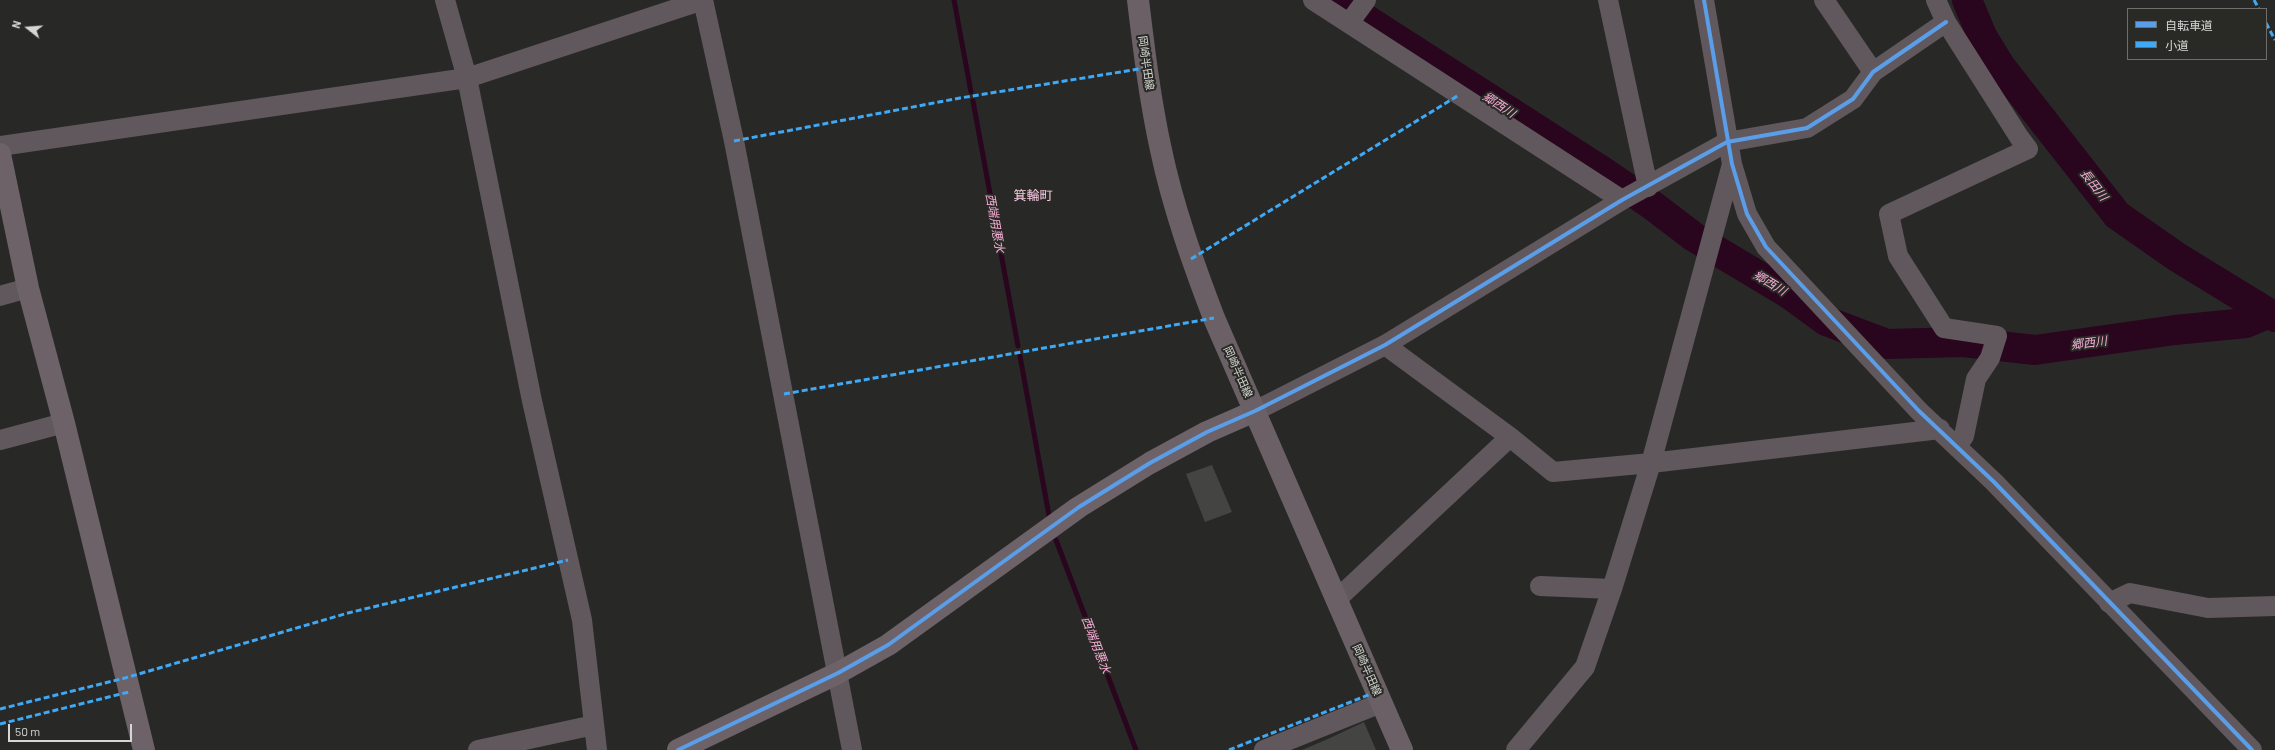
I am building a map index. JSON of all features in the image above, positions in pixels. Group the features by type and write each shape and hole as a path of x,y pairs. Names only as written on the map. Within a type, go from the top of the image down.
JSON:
{"main road":[{"name":"岡崎半田線","path":"1138,0 1146,68 1161,151 1189,252 1214,318 1402,750"}],"street":[{"path":"445,0 467,78 532,401 582,620 597,750"},
{"path":"0,146 467,78 703,0 736,148 852,750"},
{"path":"1313,0 1622,200"},
{"path":"1349,23 1366,0"},
{"path":"1608,0 1648,187"},
{"path":"1704,0 1727,142 1732,164 1747,214 1766,247 1919,411 1940,429 1994,482 2252,750"},
{"path":"1824,0 1873,72"},
{"path":"1936,0 1946,22 2019,137 2028,148 1889,214 1898,256 1944,328 2002,332 1990,358 1976,379 1964,436 1957,446"},
{"path":"678,750 838,673 888,645 1079,507 1150,463 1207,432 1255,411 1385,344 1622,200 1727,142 1807,128 1853,98 1873,72 1946,22"},
{"path":"0,154 28,288 64,423 144,750"},
{"path":"1516,750 1585,667 1612,589 1650,463 1732,164"},
{"path":"0,296 28,288"},
{"path":"1385,344 1510,437 1553,472 1650,463 1940,429"},
{"path":"0,440 64,423"},
{"path":"1336,600 1510,437"},
{"path":"1540,586 1612,589"},
{"path":"2109,603 2130,593 2208,608 2275,606"},
{"path":"1264,750 1381,703"},
{"path":"478,750 594,725"}],"building":[{"path":"1212,465 1232,512 1205,522 1186,474"},
{"path":"1364,722 1376,750 1302,750 1330,738"}],"waterway":[{"name":"西端用悪水","path":"954,0 971,92"},
{"name":"郷西川","path":"1336,0 1596,167 1652,205 1694,237 1789,294 1826,321 1887,344 1963,342 2035,350 2175,330 2246,323 2267,314"},
{"name":"長田川","path":"1967,0 1982,36 2001,67 2117,215 2177,257 2275,317"},
{"name":"西端用悪水","path":"973,101 1018,346"},
{"name":"西端用悪水","path":"1020,356 1050,521"},
{"name":"西端用悪水","path":"1056,540 1136,750"}],"marked path":[{"path":"2254,0 2258,8"},
{"path":"2267,25 2275,40"},
{"path":"734,141 960,98 1145,68"},
{"path":"1191,259 1459,95"},
{"path":"784,394 1214,318"},
{"path":"0,709 125,678 348,613 568,560"},
{"path":"0,724 129,692"},
{"path":"1229,750 1376,692"}],"cycle path":[{"path":"1704,0 1732,164 1747,214 1766,247 1919,411 1994,482 2252,750"},
{"path":"678,750 838,673 888,645 1079,507 1150,463 1207,432 1255,411 1385,345 1622,200 1727,142 1807,128 1853,99 1873,72 1946,22"}],"district":[{"name":"箕輪町","path":"1033,196"}]}
